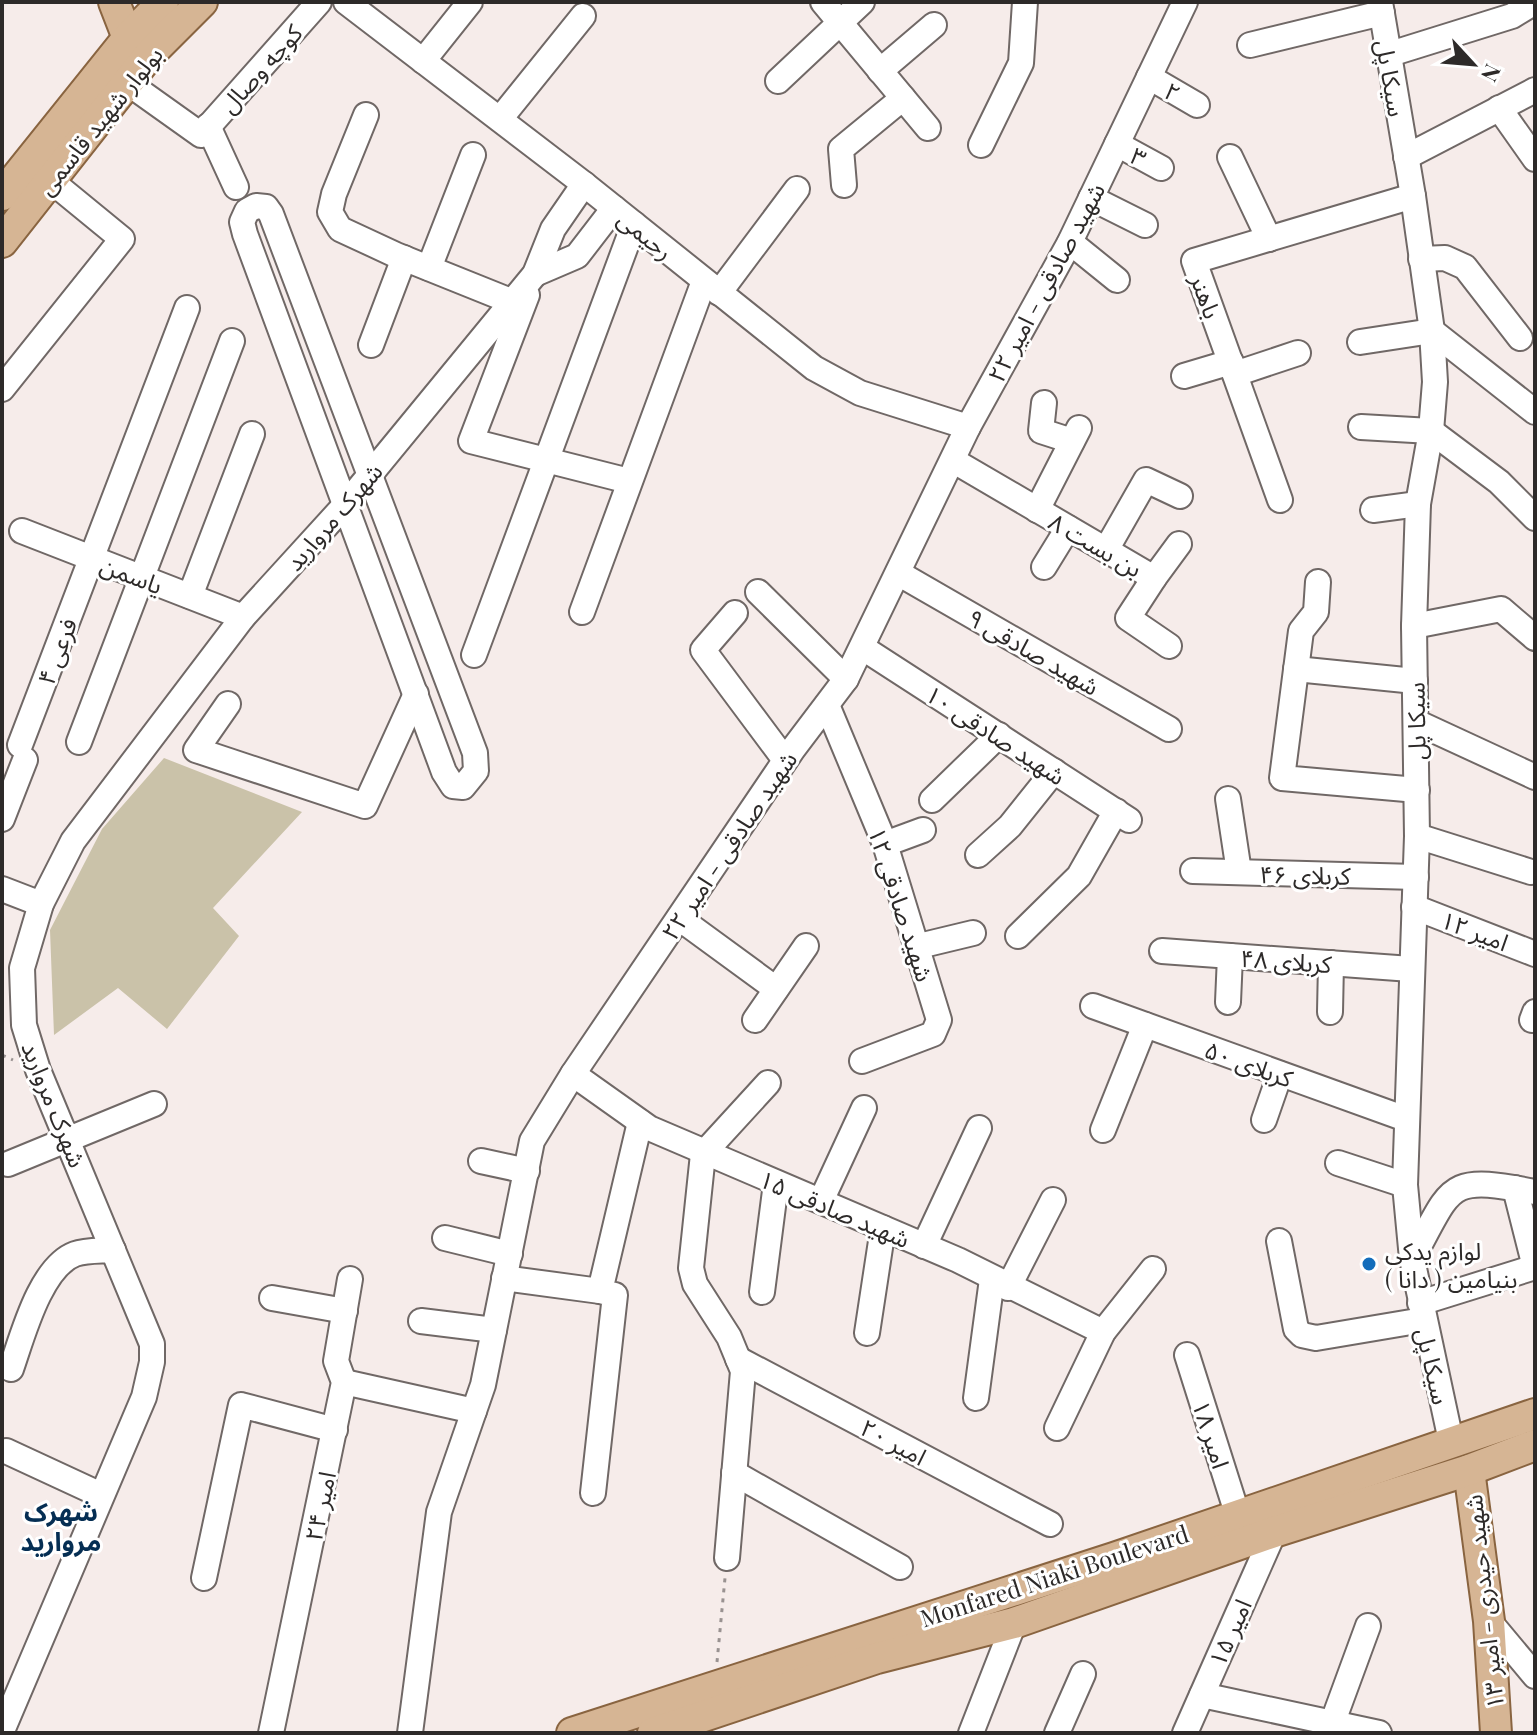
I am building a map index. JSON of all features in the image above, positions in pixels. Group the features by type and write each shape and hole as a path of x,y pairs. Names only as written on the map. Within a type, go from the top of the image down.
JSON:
{"main road":[{"path":"114,2 139,46"},
{"name":"بولوار شهید قاسمی","path":"2,242 128,83 139,46 163,2"},
{"name":"بولوار شهید قاسمی","path":"3,193 139,46 202,2"},
{"name":"Monfared Niaki Boulevard","path":"572,1733 1114,1558 1237,1513 1535,1414"},
{"name":"Monfared Niaki Boulevard","path":"653,1733 877,1658 1014,1623 1125,1587 1274,1532 1469,1470 1535,1445"},
{"name":"شهید حیدری - امیر ۱۳","path":"1469,1470 1489,1621 1496,1733"},
{"path":"1114,1558 1125,1587"}],"street":[{"name":"کوچه وصال","path":"205,131 319,2"},
{"name":"رحیمی","path":"346,2 584,184 814,368 860,393 968,427"},
{"path":"423,61 470,2"},
{"path":"823,2 928,128"},
{"path":"778,81 862,2"},
{"path":"981,145 1021,63 1025,2"},
{"name":"شهید صادقی - امیر ۲۲","path":"410,1733 439,1512 474,1411 494,1330 532,1141 573,1074 785,760 846,679 968,427 1070,242 1185,2"},
{"path":"1387,55 1512,16 1535,2"},
{"path":"1250,45 1381,7"},
{"name":"سیکا پل","path":"1381,7 1413,196 1432,331 1435,382 1431,431 1418,504 1414,626 1417,836 1405,1185 1412,1259 1451,1441"},
{"path":"500,119 583,16"},
{"path":"880,71 934,25"},
{"name":"۲","path":"1149,77 1197,105"},
{"path":"128,83 205,131 236,187"},
{"path":"1406,157 1535,90"},
{"path":"844,185 841,149 903,98"},
{"path":"1499,108 1535,159"},
{"path":"366,115 334,194 330,212 340,229 513,302"},
{"name":"۳","path":"1117,144 1161,168"},
{"path":"429,268 473,155"},
{"path":"1230,157 1269,239"},
{"path":"2,389 122,239 50,180"},
{"name":"شهرک مروارید","path":"2,1731 144,1397 152,1362 152,1344 38,1070 24,1025 22,968 41,904 73,841 243,617 370,476 535,274 553,229 584,184"},
{"path":"582,612 629,481 711,287 797,189"},
{"name":"باهنر","path":"1280,500 1194,261 1413,196"},
{"path":"1091,198 1145,225"},
{"path":"256,206 266,207 271,214 370,476 475,753 476,771 463,787 453,786 444,772 242,222 247,211 256,206"},
{"name":"شهرک مروارید","path":"535,274 577,256 614,208"},
{"path":"474,655 634,224"},
{"path":"1070,242 1117,280"},
{"path":"371,345 404,258"},
{"path":"1421,259 1445,258 1465,267 1520,338"},
{"path":"535,274 471,441 629,481"},
{"name":"فرعی ۴","path":"2,819 22,752 91,558 187,308"},
{"path":"1360,342 1432,331 1535,412"},
{"path":"79,742 232,341"},
{"path":"1184,376 1298,353"},
{"path":"1037,510 1075,435 1041,431 1044,403"},
{"path":"1361,427 1431,431 1499,482 1535,518"},
{"path":"190,596 252,434"},
{"name":"بن بست ۸","path":"954,461 1154,578 1128,618 1169,646"},
{"path":"1106,550 1146,480 1180,496"},
{"path":"1373,510 1418,504"},
{"path":"1044,567 1068,528"},
{"name":"یاسمن","path":"22,531 243,617"},
{"path":"1154,578 1179,544"},
{"name":"شهید صادقی ۹","path":"898,573 1169,729"},
{"path":"1318,582 1316,612 1301,631 1282,778 1417,790"},
{"path":"758,592 846,679"},
{"path":"1414,626 1501,609 1535,638"},
{"path":"735,613 703,650 785,760"},
{"name":"شهید صادقی ۱۰","path":"863,648 1123,815 1079,876 1018,936"},
{"path":"1296,669 1415,681"},
{"path":"228,704 196,750 365,806 416,694"},
{"name":"شهید صادقی ۱۲","path":"827,705 885,844 919,946 939,1020 933,1034 862,1061"},
{"path":"1416,722 1535,777"},
{"path":"932,800 999,735"},
{"path":"978,855 1010,826 1054,771"},
{"path":"1228,799 1239,872"},
{"path":"885,844 923,830"},
{"path":"1417,836 1531,872"},
{"name":"کربلای ۴۶","path":"1193,871 1416,877"},
{"path":"2,889 41,904"},
{"name":"امير ۱۲","path":"1414,907 1535,954"},
{"path":"679,918 776,989"},
{"path":"919,946 973,933"},
{"path":"755,1020 806,946"},
{"name":"کربلای ۴۸","path":"1162,951 1411,969"},
{"path":"1228,1002 1230,956"},
{"path":"1330,1012 1331,963"},
{"name":"کربلای ۵۰","path":"1093,1006 1406,1119"},
{"path":"1103,1130 1145,1025"},
{"name":"شهید صادقی ۱۵","path":"573,1074 640,1122 703,1154 924,1246 1103,1332"},
{"path":"1264,1120 1280,1074"},
{"path":"727,1558 743,1371 729,1337 695,1284 691,1268 703,1154 768,1083"},
{"path":"8,1164 154,1104"},
{"path":"821,1201 864,1108"},
{"path":"600,1291 640,1122"},
{"path":"924,1246 979,1128"},
{"path":"481,1161 527,1171"},
{"path":"1338,1163 1405,1185"},
{"path":"762,1292 776,1183"},
{"path":"1279,1241 1296,1329 1302,1335 1316,1338 1422,1311 1535,1267 1525,1190 1473,1183 1456,1187 1447,1196 1412,1259"},
{"path":"976,1398 1000,1284 1053,1200"},
{"path":"867,1333 883,1228"},
{"path":"445,1238 510,1254"},
{"path":"11,1369 32,1311 49,1277 74,1254 113,1250"},
{"path":"1057,1428 1103,1332 1153,1269"},
{"path":"504,1278 615,1295 593,1493"},
{"name":"امیر ۲۴","path":"271,1733 344,1382 336,1361 350,1279"},
{"path":"272,1298 345,1311"},
{"path":"421,1321 494,1330"},
{"name":"امیر ۱۸","path":"1187,1355 1237,1513"},
{"name":"امیر ۲۰","path":"738,1359 1050,1524"},
{"path":"344,1382 474,1411"},
{"path":"204,1578 241,1405 335,1430"},
{"path":"6,1451 101,1495"},
{"path":"734,1473 900,1567"},
{"name":"امیر ۱۵","path":"1185,1733 1274,1532"},
{"path":"1489,1621 1535,1676"},
{"path":"971,1733 1014,1623"},
{"path":"1332,1724 1368,1626"},
{"path":"1057,1733 1083,1674"},
{"path":"1202,1695 1379,1733"}],"path":[{"path":"714,1686 727,1558"}],"shaded area":[{"path":"164,758 302,812 213,908 239,936 167,1029 118,988 54,1035 50,930 102,829"}],"place":[{"name":"لوازم یدکی بنیامین ( دانا )","path":"1369,1264"}],"district":[{"name":"شهرک مروارید","path":"61,1525"}]}
